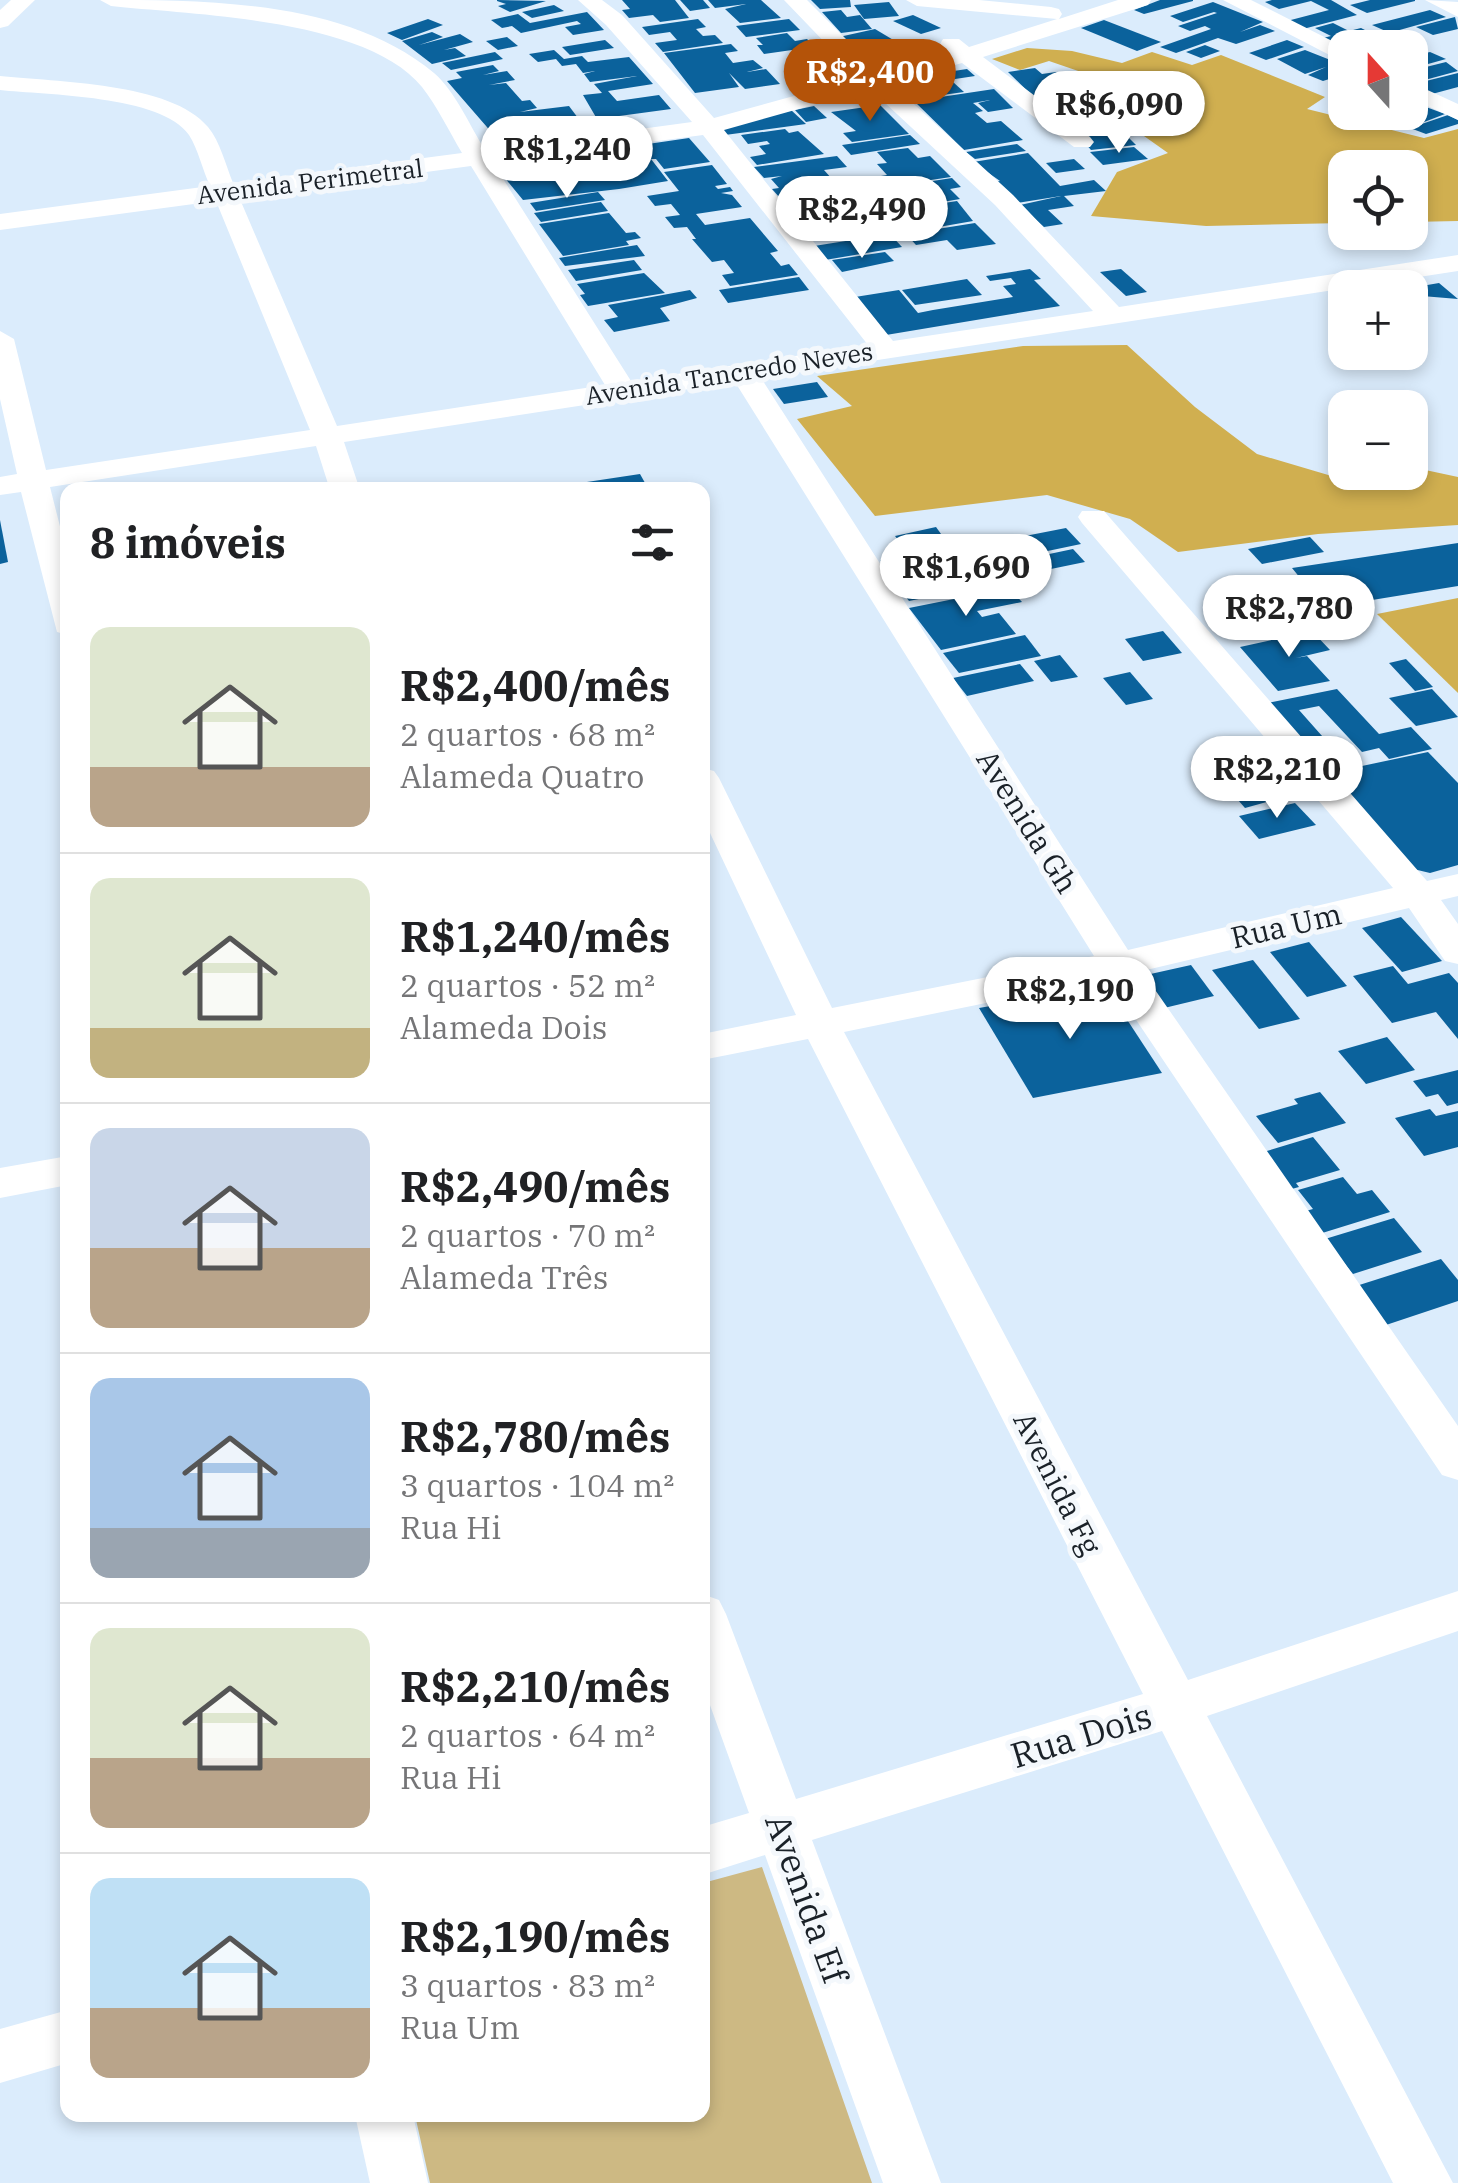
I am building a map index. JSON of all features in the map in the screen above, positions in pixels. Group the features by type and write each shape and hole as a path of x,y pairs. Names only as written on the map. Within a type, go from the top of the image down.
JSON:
{"street":[{"path":"0,21 24,0"},
{"path":"111,0 307,24 376,44 404,58 429,80 622,390"},
{"path":"590,0 614,20 703,121 885,349"},
{"path":"795,0 869,75 1004,200 1113,316"},
{"path":"917,0 1051,14"},
{"name":"Avenida Perimetral","path":"1014,33 1051,14 1097,0"},
{"name":"Avenida Perimetral","path":"0,222 221,186 703,121 1140,0"},
{"path":"1234,0 1328,47"},
{"path":"1436,0 1458,10"},
{"path":"958,49 1082,142"},
{"path":"0,83 142,102 183,115 199,131 327,436 342,482"},
{"path":"1428,97 1458,113"},
{"name":"Avenida Perimetral","path":"0,207 221,186"},
{"name":"Avenida Tancredo Neves","path":"0,486 1458,262"},
{"path":"0,340 60,589"},
{"name":"Avenida Gh","path":"744,372 1118,964 1458,1462"},
{"path":"1093,517 1418,894 1458,952"},
{"name":"Avenida Fg","path":"710,795 819,1022 1424,2183"},
{"name":"Rua Um","path":"710,1045 1118,964 1458,885"},
{"path":"0,1183 60,1172"},
{"name":"Rua Dois","path":"710,1848 1173,1706 1458,1612"},
{"name":"Avenida Ef","path":"710,1636 912,2183"},
{"path":"0,2056 60,2038"},
{"path":"386,2122 399,2183"}],"shaded area":[{"path":"1027,48 1072,51 1122,63 1152,52 1192,65 1221,55 1325,97 1307,109 1328,114 1328,130 1392,130 1424,138 1458,129 1458,221 1428,222 1428,150 1328,150 1328,223 1206,226 1091,216 1117,172 1168,153 1127,124 1142,117 1092,91 1087,74 1049,61 1020,70 992,59"},
{"path":"1127,345 1195,407 1257,454 1328,475 1328,490 1428,490 1428,471 1458,477 1458,525 1318,534 1178,552 1130,519 1047,495 875,516 797,419 852,406 817,376 1023,346"},
{"path":"1458,598 1458,693 1377,614"},
{"path":"762,1867 872,2183 430,2183 417,2122 710,2122 710,1881"}],"building":[{"path":"622,0 675,0 689,18 660,22 653,15 629,18 622,10 630,9"},
{"path":"680,0 703,0 710,8 690,11"},
{"path":"708,0 761,0 781,18 740,23 725,9 746,4 715,8"},
{"path":"811,0 850,0 851,7 820,9"},
{"path":"1160,0 1193,1 1144,14 1134,10"},
{"path":"1331,0 1357,15 1303,29 1287,21 1329,10 1311,1 1279,9 1265,2"},
{"path":"1370,0 1415,1 1367,13 1350,5"},
{"path":"497,1 546,1 510,12 498,6 506,4"},
{"path":"889,2 899,16 864,19 854,5"},
{"path":"1213,2 1263,22 1240,32 1260,25 1275,31 1236,44 1218,38 1176,53 1160,47 1211,29 1205,26 1190,31 1178,26 1217,13 1214,12 1183,22 1170,16"},
{"path":"554,5 564,11 532,18 522,12"},
{"path":"841,10 847,17 860,15 872,29 841,33 822,12"},
{"path":"1430,10 1446,17 1400,30 1372,25"},
{"path":"587,12 604,30 573,35 565,27 581,24 577,21 521,33 491,20 518,14 530,23"},
{"path":"913,15 941,28 921,34 893,21"},
{"path":"1455,17 1458,29 1433,35 1416,27"},
{"path":"428,19 443,25 402,40 387,33"},
{"path":"698,19 706,27 696,29 703,36 715,35 723,43 663,52 655,43 677,40 670,32 649,35 642,27"},
{"path":"789,19 800,30 746,37 736,26"},
{"path":"1104,20 1161,42 1137,51 1081,28"},
{"path":"1333,23 1347,30 1328,30 1328,34 1315,28"},
{"path":"875,29 900,44 864,52 839,37"},
{"path":"432,32 443,37 419,45 460,34 473,42 444,50 455,48 466,56 432,64 402,41"},
{"path":"787,33 795,41 807,39 822,54 802,58 792,50 764,54 757,45 763,45 756,38"},
{"path":"507,37 518,46 498,50 486,41"},
{"path":"605,40 614,48 570,55 562,47"},
{"path":"1287,40 1304,47 1266,60 1249,53"},
{"path":"731,44 738,51 725,53 733,63 753,60 763,68 747,72 766,69 780,84 745,89 729,73 739,87 695,93 664,53"},
{"path":"1205,45 1220,51 1201,58 1186,52"},
{"path":"554,50 564,59 582,56 588,62 629,57 653,84 608,91 617,101 659,95 671,109 597,119 583,95 602,93 594,84 637,76 590,82 584,74 595,71 583,73 576,64 562,66 556,59 538,62 529,54"},
{"path":"1305,50 1328,59 1328,79 1308,75 1326,67 1305,74 1277,59"},
{"path":"495,52 503,59 451,70 442,63"},
{"path":"1430,52 1446,59 1428,64"},
{"path":"818,57 834,70 808,75 798,66 804,65 798,60"},
{"path":"1446,62 1458,71 1428,79 1428,66"},
{"path":"493,65 499,71 483,75 507,71 515,80 489,85 506,83 522,101 530,100 537,108 520,112 569,106 581,122 493,134 447,81 462,78 456,72"},
{"path":"1035,68 1042,74 1056,72 1074,90 1080,89 1092,99 1043,106 1008,72"},
{"path":"967,69 975,76 902,87 894,80"},
{"path":"1458,73 1458,87 1432,94 1428,92 1428,80"},
{"path":"953,82 964,92 913,99 902,89"},
{"path":"994,89 1013,108 988,112 978,103 990,100 973,103 983,111 975,113 987,123 1001,121 1023,140 964,150 914,101"},
{"path":"880,105 909,134 852,142 843,133 856,131 831,112"},
{"path":"814,106 827,118 806,122 795,110"},
{"path":"1114,107 1124,117 1105,119 1117,131 1081,135 1070,125 1092,122 1078,121 1070,113"},
{"path":"1428,108 1445,114 1428,121"},
{"path":"790,109 806,124 725,135 719,129"},
{"path":"1448,115 1458,124 1426,134 1415,130 1428,130 1428,122"},
{"path":"785,129 789,133 798,131 824,154 757,165 750,157 766,154 759,146 770,144 748,144 741,135"},
{"path":"1124,133 1136,145 1091,150 1080,137"},
{"path":"910,135 920,144 851,155 842,145"},
{"path":"689,138 710,162 664,169 656,159 651,159 668,181 619,189 523,200 495,166 643,148 641,145"},
{"path":"1017,144 1026,151 975,159 966,152"},
{"path":"1134,147 1148,159 1103,165 1090,152"},
{"path":"908,148 918,158 930,156 951,177 884,187 875,177 887,175 877,164 887,163 877,152"},
{"path":"1028,153 1060,186 1094,180 1106,191 1064,196 1074,206 1048,210 1063,224 1044,227 1020,205 1061,196 1017,203 995,182 1000,181 973,162"},
{"path":"837,156 847,167 824,170 832,179 799,185 872,176 887,197 855,202 864,211 834,216 826,207 783,214 774,202 865,188 780,198 772,189 779,188 771,179 782,176 764,178 754,167"},
{"path":"1074,159 1085,169 1056,173 1046,163"},
{"path":"712,165 727,184 715,186 730,187 733,191 721,193 732,195 742,207 696,214 705,225 750,218 778,251 770,253 781,266 789,264 798,275 730,286 722,275 734,273 724,260 712,262 687,227 674,228 665,217 680,215 671,204 655,206 647,196 679,191 664,172"},
{"path":"952,178 961,187 950,189 960,199 907,208 887,188"},
{"path":"598,192 605,200 536,211 530,203"},
{"path":"957,201 973,221 933,228 912,208"},
{"path":"601,202 608,211 541,222 534,213"},
{"path":"609,213 626,233 635,232 641,238 626,241 629,245 563,256 539,224"},
{"path":"840,217 848,226 821,230 813,221"},
{"path":"975,223 996,244 957,250 947,240 916,245 906,234"},
{"path":"890,234 902,247 825,260 814,246"},
{"path":"637,245 645,256 565,266 559,258"},
{"path":"885,252 894,261 842,272 832,260"},
{"path":"634,260 642,270 576,281 568,270"},
{"path":"1030,269 1041,279 1034,280 1060,306 886,335 855,297 899,290 918,313 1013,297 1003,286 1016,284 1011,278 990,281 986,276"},
{"path":"1121,269 1147,292 1126,296 1100,272"},
{"path":"644,273 665,293 588,306 577,284"},
{"path":"799,277 809,290 728,303 719,290"},
{"path":"967,279 982,295 915,305 902,290"},
{"path":"1439,283 1458,299 1428,296 1428,285"},
{"path":"690,290 697,298 660,308 670,321 614,332 604,320 618,317 608,305"},
{"path":"817,382 828,397 784,404 773,389"},
{"path":"640,474 644,482 587,482"},
{"path":"0,520 8,562 0,564"},
{"path":"936,527 949,545 909,553 895,536"},
{"path":"1066,528 1081,544 1019,557 1004,540"},
{"path":"1310,537 1324,552 1262,564 1248,549"},
{"path":"975,542 987,557 891,575 880,560"},
{"path":"1458,543 1458,586 1366,601 1356,589 1314,595 1292,568"},
{"path":"1073,549 1085,562 1046,570 1035,557"},
{"path":"938,574 953,592 909,601 895,583"},
{"path":"1009,588 1022,602 977,611 982,617 999,613 1016,634 941,650 909,608"},
{"path":"1258,589 1269,601 1282,599 1276,629 1237,637 1215,611 1226,604 1218,597"},
{"path":"1163,631 1182,653 1143,661 1125,639"},
{"path":"1312,631 1330,650 1296,658 1307,656 1330,681 1278,691 1240,647"},
{"path":"1025,635 1041,656 959,673 943,653"},
{"path":"1060,655 1078,677 1051,682 1034,661"},
{"path":"1406,659 1433,687 1415,691 1389,663"},
{"path":"1020,664 1034,681 967,696 953,678"},
{"path":"1130,672 1153,699 1126,705 1103,678"},
{"path":"1337,689 1379,734 1411,727 1432,749 1389,759 1379,748 1362,752 1319,706 1299,710 1338,754 1318,759 1268,703"},
{"path":"1432,689 1458,717 1416,726 1389,698"},
{"path":"1428,752 1458,783 1458,865 1430,873 1405,867 1329,773"},
{"path":"1260,785 1274,800 1245,808 1231,792"},
{"path":"1295,803 1316,825 1259,839 1239,816"},
{"path":"1401,917 1442,961 1402,972 1362,928"},
{"path":"1309,942 1347,986 1307,997 1270,952"},
{"path":"1253,960 1300,1019 1259,1029 1212,970"},
{"path":"1191,965 1214,996 1160,1009 1137,977"},
{"path":"1393,966 1408,984 1449,973 1458,983 1458,1039 1436,1012 1392,1023 1353,976"},
{"path":"1105,986 1162,1073 1033,1098 979,1008"},
{"path":"1387,1037 1415,1070 1366,1084 1338,1051"},
{"path":"1458,1070 1458,1103 1447,1106 1438,1094 1426,1097 1413,1081"},
{"path":"1320,1092 1346,1123 1278,1143 1256,1116 1298,1104 1294,1099"},
{"path":"1430,1109 1436,1116 1458,1111 1458,1147 1424,1156 1395,1118"},
{"path":"1313,1137 1340,1170 1296,1183 1299,1187 1288,1190 1260,1153"},
{"path":"1343,1177 1357,1194 1372,1190 1390,1212 1319,1234 1302,1212 1313,1209 1298,1190"},
{"path":"1394,1218 1422,1252 1353,1274 1325,1239"},
{"path":"1441,1259 1458,1280 1458,1301 1383,1326 1353,1287"}]}
